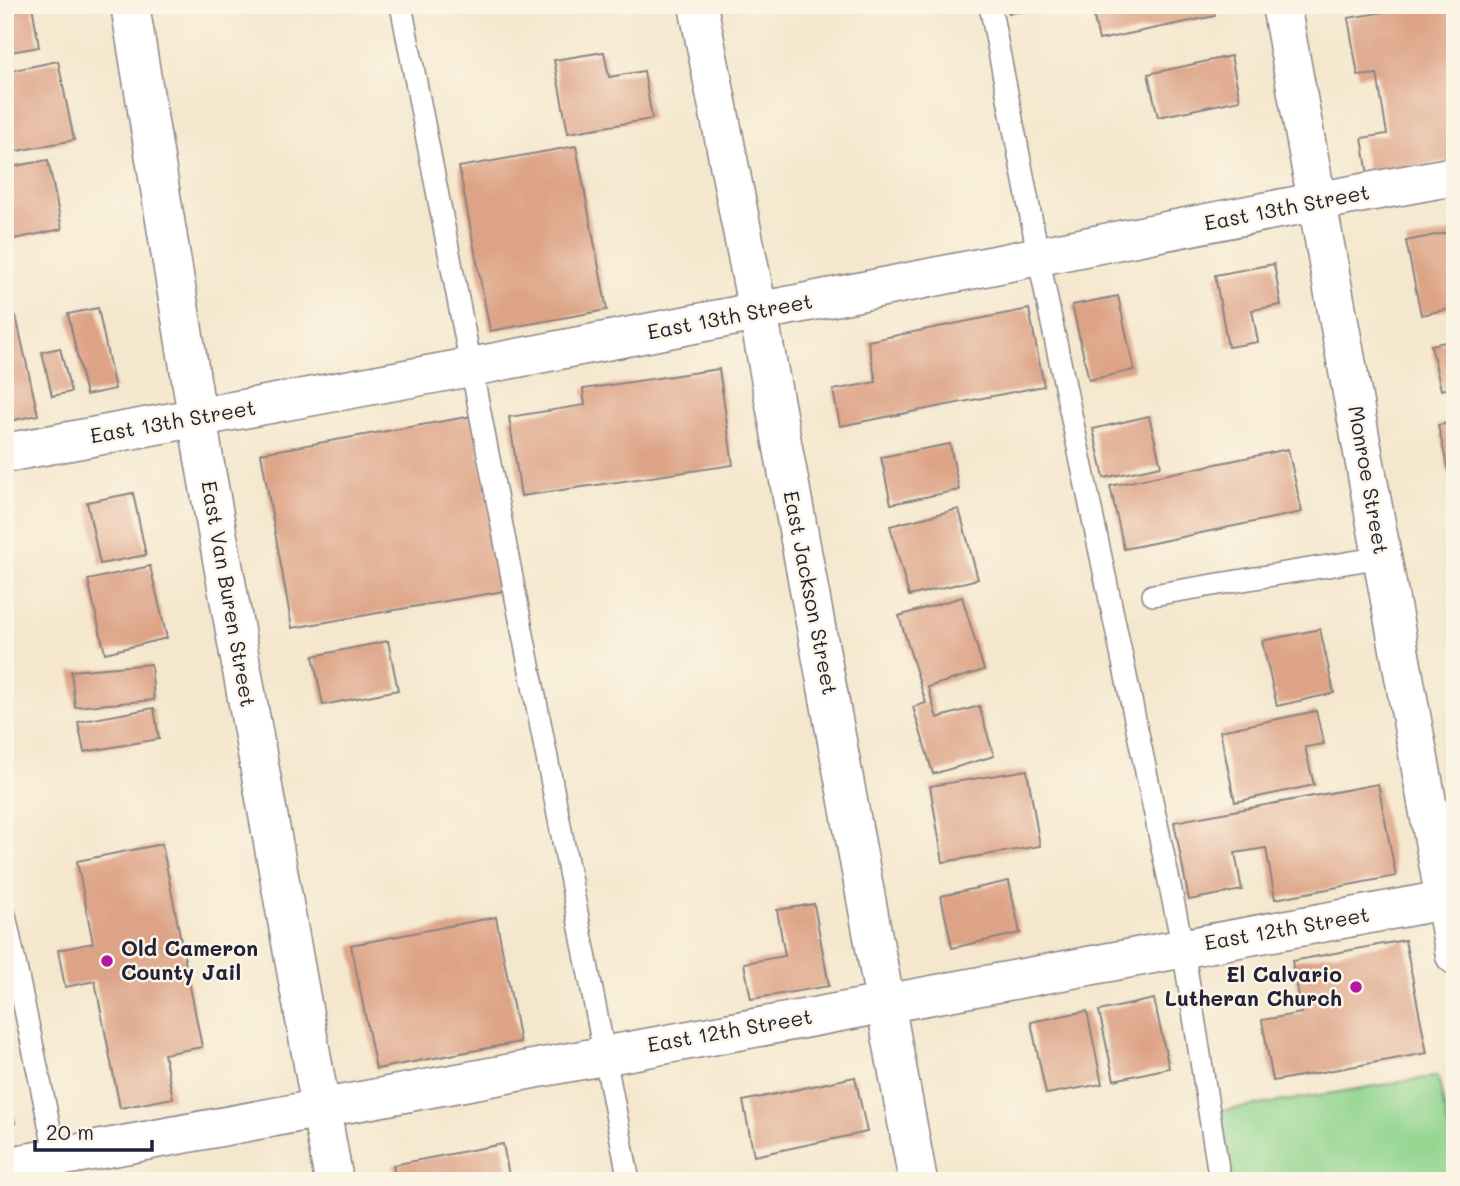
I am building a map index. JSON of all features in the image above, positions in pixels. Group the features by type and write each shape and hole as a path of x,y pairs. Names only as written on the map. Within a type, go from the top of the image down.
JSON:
{"main road":[{"name":"East Van Buren Street","path":"130,5 197,419 334,1181"},
{"name":"East Jackson Street","path":"698,5 758,312 918,1181"},
{"name":"Monroe Street","path":"1281,5 1382,557 1449,899 1455,955"},
{"name":"East 13th Street","path":"5,453 758,312 1455,176"},
{"name":"East 12th Street","path":"5,1167 1449,899"}],"lane":[{"path":"401,5 629,1181"},
{"path":"990,5 1039,256 1183,948 1220,1181"},
{"path":"1153,595 1382,557"},
{"path":"5,915 56,1157"}],"green space":[{"path":"1438,1076 1455,1163 1455,1181 1230,1181 1215,1112"}],"building":[{"path":"5,5 32,5 39,47 5,53"},
{"path":"1008,5 1058,5 1058,7 1009,13"},
{"path":"1091,5 1213,5 1215,16 1099,40"},
{"path":"1427,5 1455,5 1455,160 1368,175 1362,138 1387,134 1377,74 1358,76 1348,18"},
{"path":"604,52 609,77 644,71 652,119 568,133 554,60"},
{"path":"1231,56 1240,100 1158,117 1148,74"},
{"path":"58,61 74,140 12,152 5,118 5,72"},
{"path":"576,146 607,310 490,331 459,167"},
{"path":"48,160 62,229 5,241 5,168"},
{"path":"1455,231 1455,308 1421,315 1406,241"},
{"path":"1274,264 1281,305 1252,310 1258,342 1228,347 1215,275"},
{"path":"1118,296 1134,370 1089,380 1072,305"},
{"path":"98,308 115,389 86,395 68,314"},
{"path":"1029,309 1044,386 840,426 833,390 876,382 868,341"},
{"path":"16,316 38,415 5,422 5,318"},
{"path":"1455,340 1455,387 1441,390 1431,345"},
{"path":"60,348 71,392 52,396 42,352"},
{"path":"719,369 733,465 521,496 509,417 585,405 583,389"},
{"path":"473,416 504,591 292,628 261,453"},
{"path":"1149,416 1161,466 1104,478 1093,429"},
{"path":"1455,422 1455,474 1449,475 1438,425"},
{"path":"950,444 959,490 891,504 881,457"},
{"path":"1288,449 1302,512 1124,549 1110,486"},
{"path":"133,493 146,555 100,564 87,502"},
{"path":"959,509 978,579 909,596 890,526"},
{"path":"150,566 167,638 105,653 88,580"},
{"path":"962,597 984,670 928,687 937,718 979,706 994,756 933,774 913,707 926,703 899,616"},
{"path":"1320,629 1334,693 1277,706 1262,641"},
{"path":"388,641 398,690 323,705 313,656"},
{"path":"151,664 154,700 75,707 71,671"},
{"path":"154,708 159,739 84,752 78,722"},
{"path":"1316,711 1324,744 1305,747 1314,785 1235,802 1220,731"},
{"path":"1027,770 1040,846 943,862 930,786"},
{"path":"1378,784 1396,876 1275,899 1266,848 1235,853 1242,890 1189,900 1174,822"},
{"path":"162,844 202,1047 164,1054 173,1098 120,1108 95,981 65,987 58,950 93,943 77,861"},
{"path":"1009,881 1020,933 952,948 941,896"},
{"path":"814,904 829,986 751,999 744,963 785,956 777,910"},
{"path":"496,917 520,1042 376,1069 351,945"},
{"name":"El Calvario Lutheran Church","path":"1405,940 1427,1053 1273,1081 1262,1020 1302,1013 1292,961"},
{"path":"1154,999 1169,1068 1114,1080 1099,1011"},
{"path":"1087,1011 1102,1084 1046,1094 1031,1022"},
{"path":"855,1077 867,1132 754,1156 743,1101"},
{"path":"5,1084 15,1123 5,1125"},
{"path":"503,1144 510,1181 396,1181 393,1165"}],"place":[{"name":"Old Cameron County Jail","path":"107,961"},
{"name":"El Calvario Lutheran Church","path":"1356,987"}]}
